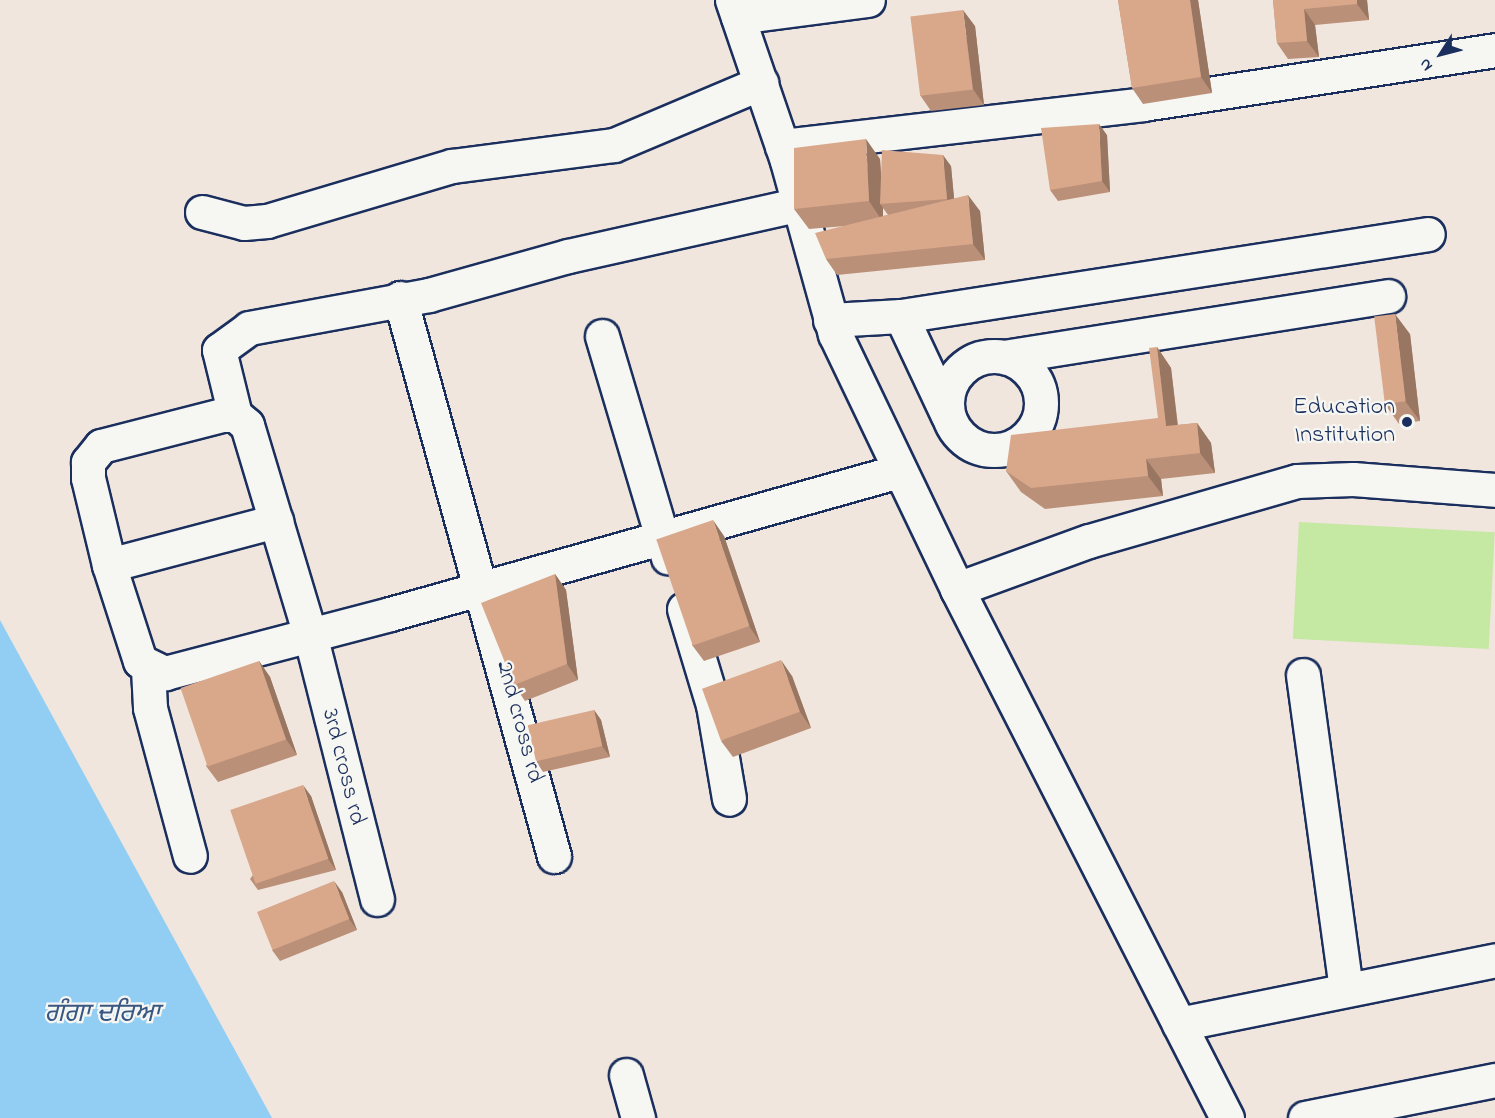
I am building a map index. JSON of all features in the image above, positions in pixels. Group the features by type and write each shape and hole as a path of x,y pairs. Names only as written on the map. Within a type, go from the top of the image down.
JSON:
{"street":[{"path":"868,0 735,9 782,146 796,205 830,320 899,471 957,589 1227,1118"},
{"path":"782,146 1143,104 1495,50"},
{"path":"202,212 244,223 267,221 452,166 614,145 761,83"},
{"path":"400,298 796,205"},
{"path":"830,320 900,316 1428,234"},
{"path":"924,366 1388,296"},
{"name":"3rd cross rd","path":"377,899 310,635 247,425 236,415 219,350 249,327 400,298"},
{"name":"2nd cross rd","path":"400,298 484,588 554,856"},
{"path":"900,316 951,423 960,436 985,450 1010,448 1030,435 1039,421 1040,389 1032,374 989,358"},
{"path":"602,336 659,539 713,705 729,799"},
{"path":"951,423 948,394 953,380 989,358"},
{"path":"190,856 150,708 148,669 135,652 88,478 92,454 114,441 236,415"},
{"path":"148,669 165,673 310,635 899,471"},
{"path":"957,589 1089,541 1298,481 1353,479 1495,490"},
{"path":"110,565 276,521"},
{"path":"1304,675 1346,987"},
{"path":"1179,1024 1346,987 1495,960"},
{"path":"626,1075 638,1118"},
{"path":"1305,1118 1495,1080"}],"green space":[{"path":"1299,522 1495,532 1489,649 1293,639"}],"water":[{"name":"ਗੰਗਾ ਦਰਿਆ","path":"0,620 272,1118 0,1118"}],"building":[{"path":"1118,0 1190,0 1201,77 1132,88"},
{"path":"1273,0 1357,0 1357,4 1304,9 1307,41 1277,43"},
{"path":"963,10 973,89 920,96 910,16"},
{"path":"1099,124 1102,181 1050,190 1041,128"},
{"path":"866,139 869,201 794,209 794,148"},
{"path":"882,150 943,155 947,199 880,204"},
{"path":"968,195 973,244 826,259 815,233"},
{"path":"1395,314 1406,401 1385,404 1374,317"},
{"path":"1157,347 1166,426 1197,423 1200,453 1146,459 1148,476 1031,488 1006,471 1011,435 1158,418 1149,348"},
{"path":"713,520 749,626 693,645 656,540"},
{"path":"555,574 567,664 514,685 481,603"},
{"path":"781,660 800,712 721,740 702,689"},
{"path":"259,661 286,739 208,767 181,688"},
{"path":"594,710 602,746 536,761 528,725"},
{"path":"303,785 328,859 256,884 230,810"},
{"path":"334,881 349,919 272,950 257,912"}],"place":[{"name":"Education Institution","path":"1407,422"}]}
